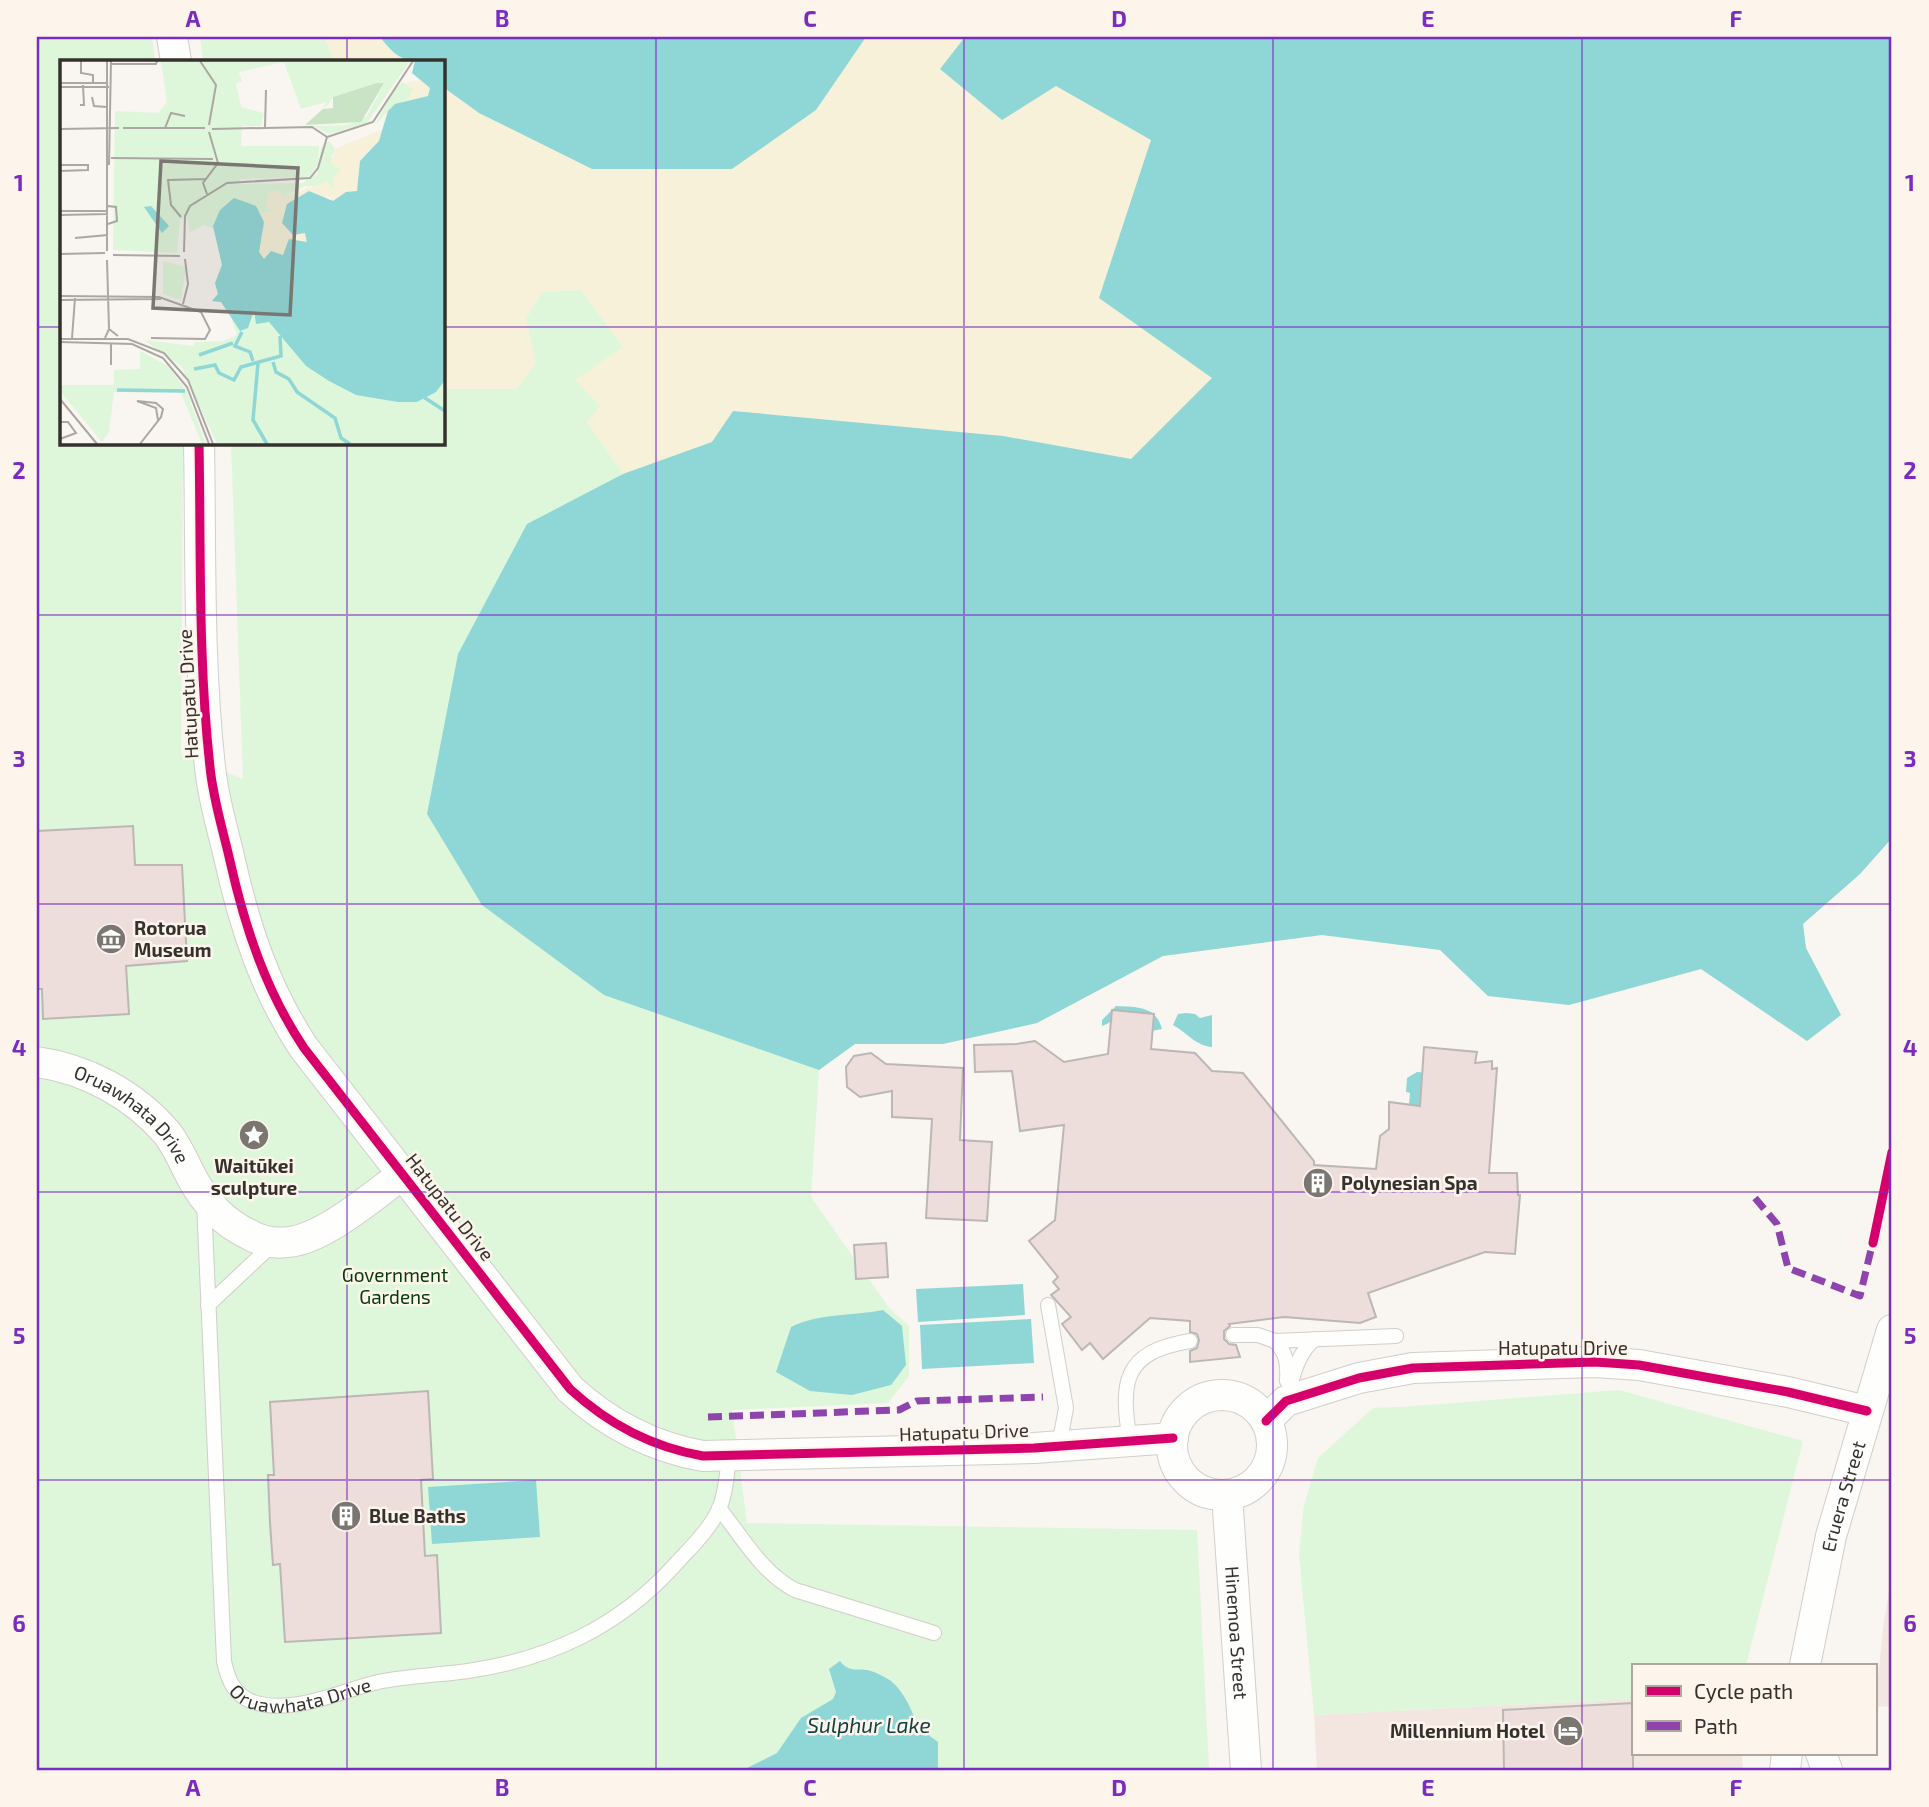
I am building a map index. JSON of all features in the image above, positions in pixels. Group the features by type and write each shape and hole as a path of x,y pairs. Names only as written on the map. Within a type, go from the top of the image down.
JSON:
{"street":[{"path":"172,37 176,60"},
{"name":"Hatupatu Drive","path":"199,444 204,688 210,769 243,916 263,975 289,1025 570,1389 621,1427 659,1445 690,1454 729,1456 1059,1446 1173,1438"},
{"name":"Oruawhata Drive","path":"37,1062 76,1072 127,1097 167,1134 204,1198 230,1223 258,1239 274,1243"},
{"path":"274,1243 289,1242 320,1231 403,1174"},
{"name":"Eruera Street","path":"1805,1664 1831,1536 1892,1330"},
{"name":"Hatupatu Drive","path":"1276,1411 1359,1378 1413,1368 1595,1362 1639,1365 1690,1374 1788,1392 1867,1411"},
{"path":"1218,1395 1235,1396 1276,1411 1271,1459 1265,1472 1242,1492 1212,1495 1186,1480 1173,1453 1173,1438 1177,1422 1187,1408 1202,1399 1218,1395"},
{"name":"Hinemoa Street","path":"1227,1495 1246,1770"}],"lane":[{"name":"Oruawhata Drive","path":"204,1198 224,1661 232,1687 250,1701 268,1704 293,1703 377,1682 502,1664 567,1645 611,1621 653,1588 696,1542 719,1508"},
{"path":"208,1305 274,1243"},
{"path":"1048,1305 1066,1408 1059,1446"},
{"path":"1233,1335 1258,1335 1275,1341 1396,1336"},
{"path":"1276,1411 1298,1359 1305,1347 1315,1339"},
{"path":"1130,1441 1124,1394 1131,1373 1143,1358 1158,1349 1190,1341"},
{"path":"1275,1341 1284,1351 1288,1364 1276,1411"},
{"path":"729,1456 719,1508 764,1566 783,1584 934,1633"}],"shaded area":[{"path":"1892,1571 1892,1706 1876,1707 1876,1697"},
{"path":"1632,1699 1632,1755 1742,1755 1743,1770 1317,1770 1314,1715"}],"green space":[{"name":"Government Gardens","path":"37,37 152,37 155,60 60,60 60,444 183,444 181,754 243,779 231,444 444,444 444,389 516,389 526,318 542,292 582,290 623,347 600,406 623,474 965,37 1892,37 1892,838 1860,874 1803,924 1806,948 1841,1015 1807,1041 1701,969 1569,1005 1488,996 1440,950 1322,935 1163,956 1037,1023 943,1044 855,1044 819,1070 811,1197 890,1309 909,1326 909,1376 888,1403 732,1410 747,1523 1197,1530 1209,1770 37,1770"},
{"path":"200,37 325,37 334,60 203,60"},
{"path":"1619,1390 1803,1441 1746,1664 1632,1664 1632,1699 1314,1715 1299,1554 1304,1505 1318,1458 1373,1408"}],"sand":[{"path":"325,37 380,37 389,49 405,60 334,60"},
{"path":"866,37 965,37 940,69 1056,86 1151,140 1099,298 1212,378 1131,459 1003,436 712,442 623,474 587,422 600,406 575,380 623,347 581,290 542,292 526,318 536,364 516,389 444,389 444,88 479,113 816,110"}],"water":[{"path":"380,37 866,37 816,110 732,169 592,169 479,113 444,88 444,60 407,60 387,46"},
{"path":"965,37 1892,37 1892,838 1860,874 1803,924 1806,948 1841,1015 1807,1041 1701,969 1569,1005 1488,996 1440,950 1322,935 1163,956 1037,1023 943,1044 855,1044 819,1070 604,995 482,905 427,814 458,654 527,524 623,474 712,442 733,411 1003,436 1131,459 1212,378 1099,298 1151,140 1056,86 1002,120 940,69"},
{"path":"1116,1006 1145,1009 1155,1016 1162,1029 1152,1031 1112,1010"},
{"path":"1112,1010 1111,1022 1102,1026 1102,1020"},
{"path":"1186,1013 1200,1018 1212,1015 1212,1047 1196,1041 1173,1025 1178,1014"},
{"path":"1417,1072 1456,1075 1433,1106 1409,1105 1407,1078"},
{"path":"1023,1284 1025,1315 918,1322 916,1289"},
{"path":"883,1310 902,1326 906,1365 891,1385 852,1395 810,1391 776,1372 791,1327 825,1317"},
{"path":"1031,1319 1034,1363 922,1369 920,1325"},
{"path":"536,1480 540,1537 432,1544 428,1487"},
{"name":"Sulphur Lake","path":"840,1661 851,1669 876,1673 900,1690 919,1726 938,1742 938,1770 743,1770 777,1753 801,1718 833,1699 836,1692 829,1669"}],"building":[{"name":"Rotorua Museum","path":"133,826 135,865 182,865 187,961 126,966 129,1014 43,1019 42,989 37,989 37,831"},
{"name":"Polynesian Spa","path":"1112,1010 1154,1014 1151,1049 1195,1053 1212,1071 1243,1073 1314,1161 1314,1165 1376,1169 1380,1136 1389,1129 1389,1102 1420,1106 1424,1047 1477,1052 1475,1063 1492,1061 1492,1069 1497,1068 1489,1173 1517,1173 1520,1195 1515,1254 1485,1252 1368,1293 1376,1317 1360,1323 1284,1317 1229,1324 1224,1331 1224,1339 1229,1344 1236,1345 1240,1357 1190,1362 1190,1351 1197,1348 1199,1340 1197,1334 1190,1332 1190,1321 1150,1318 1103,1359 1090,1343 1082,1350 1062,1324 1071,1317 1051,1295 1059,1289 1053,1282 1058,1277 1029,1241 1055,1220 1064,1125 1020,1131 1012,1071 975,1072 974,1045 1035,1041 1064,1062 1108,1054"},
{"path":"871,1053 886,1064 963,1068 960,1140 992,1142 987,1221 926,1218 932,1119 892,1117 892,1091 860,1097 847,1087 846,1067 854,1056"},
{"path":"886,1243 888,1277 856,1279 854,1245"},
{"name":"Blue Baths","path":"428,1391 433,1479 421,1480 425,1556 437,1555 441,1633 285,1642 280,1564 273,1565 270,1523 268,1475 274,1475 270,1402"},
{"name":"Millennium Hotel","path":"1632,1703 1633,1770 1504,1770 1503,1710"}],"marked path":[{"path":"1755,1198 1777,1224 1788,1268 1860,1296 1874,1237"},
{"path":"708,1417 899,1410 917,1401 1043,1397"}],"cycle path":[{"path":"199,444 202,646 210,767 236,886 258,958 279,1004 304,1048 570,1389 600,1413 632,1432 666,1447 703,1456 1034,1448 1173,1438"},
{"path":"1873,1243 1892,1152"},
{"path":"1266,1421 1286,1401 1359,1378 1413,1368 1595,1362 1639,1365 1788,1392 1867,1411"}],"place":[{"name":"Rotorua Museum","path":"111,939"},
{"name":"Waitūkei sculpture","path":"254,1135"},
{"name":"Polynesian Spa","path":"1318,1183"},
{"name":"Blue Baths","path":"346,1516"},
{"name":"Millennium Hotel","path":"1568,1731"}]}
